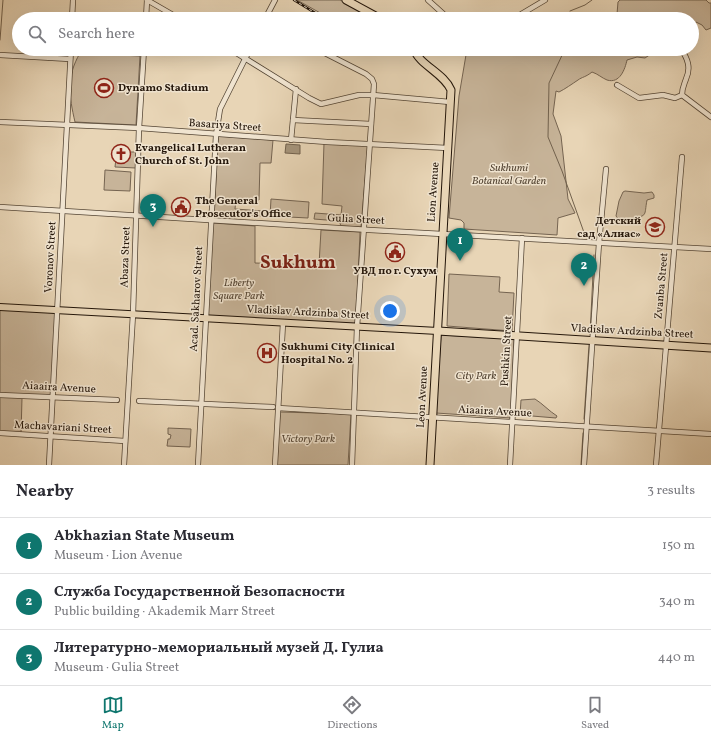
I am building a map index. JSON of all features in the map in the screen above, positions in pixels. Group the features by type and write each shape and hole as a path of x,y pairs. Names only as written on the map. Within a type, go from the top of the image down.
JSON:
{"highway":[{"path":"346,0 368,12"},
{"name":"Lion Avenue","path":"413,56 417,60 427,65"},
{"name":"Lion Avenue","path":"419,56 448,83 451,90 442,234 438,331"},
{"name":"Vladislav Ardzinba Street","path":"438,331 711,348"},
{"name":"Leon Avenue","path":"430,465 438,331"}],"main road":[{"name":"Vladislav Ardzinba Street","path":"0,307 438,331"}],"street":[{"path":"72,12 73,0"},
{"path":"146,12 147,0 168,12"},
{"path":"269,12 275,0"},
{"path":"428,0 441,12"},
{"path":"525,12 545,0"},
{"path":"0,55 12,56"},
{"path":"18,56 70,59"},
{"name":"Voronov Street","path":"49,465 70,56"},
{"name":"Abaza Street","path":"124,465 144,56"},
{"path":"242,56 321,104 359,95 450,102"},
{"path":"331,56 366,74 372,79 374,84 357,327 352,465"},
{"path":"682,95 683,85 689,65 686,56"},
{"name":"Acad. Sakharov Street","path":"198,465 216,135 220,109 246,58"},
{"path":"617,86 639,98 663,95 675,98 682,95"},
{"path":"291,140 296,89"},
{"path":"682,95 711,117"},
{"path":"293,120 371,124"},
{"name":"Basariya Street","path":"0,122 139,128 291,140 448,148"},
{"name":"Zvanba Street","path":"656,465 682,157"},
{"path":"584,465 599,243 606,169"},
{"name":"Gulia Street","path":"0,207 363,230 711,249"},
{"name":"Pushkin Street","path":"510,465 522,238"},
{"path":"275,465 275,407 283,323"},
{"name":"Aiaaira Avenue","path":"0,395 117,400"},
{"name":"Aiaaira Avenue","path":"138,401 275,407 711,434"},
{"name":"Machavariani Street","path":"0,433 125,441"}],"green space":[{"path":"297,0 340,0 361,12 318,12"},
{"path":"620,0 706,0 711,3 711,28 706,30 699,24 699,12 617,12 618,2"},
{"name":"Dynamo Stadium","path":"79,56 140,56 136,125 75,122 71,104 70,87 72,70"},
{"name":"Sukhumi Botanical Garden","path":"466,56 648,56 645,58 637,57 627,60 621,75 615,80 607,80 592,72 559,92 556,91 553,114 561,136 568,199 575,213 558,218 557,235 464,229 464,223 461,220 449,218 459,96"},
{"path":"218,136 273,140 271,163 260,163 259,200 236,199 235,209 263,211 262,216 237,214 234,220 214,219"},
{"path":"324,143 368,145 361,227 341,226 339,221 314,219 315,213 341,215 342,206 322,204"},
{"path":"128,152 136,152 136,168 115,167 116,158 127,158"},
{"path":"105,170 131,172 130,191 104,190"},
{"path":"623,192 644,193 652,192 654,195 654,198 647,200 645,212 641,217 627,221 620,221 616,216 619,201"},
{"path":"271,199 309,202 308,218 270,216"},
{"name":"Liberty Square Park","path":"213,223 255,226 255,263 319,265 321,230 360,232 356,325 206,318"},
{"path":"449,274 500,277 499,292 514,293 512,331 447,326"},
{"path":"0,307 57,310 52,397 0,395"},
{"name":"City Park","path":"441,335 514,339 511,418 436,413"},
{"path":"0,396 22,398 21,434 0,432"},
{"path":"535,399 557,416 556,418 520,415 521,400"},
{"name":"Victory Park","path":"280,412 351,414 348,465 277,465"},
{"path":"168,428 191,429 190,447 167,446 168,439 170,439 171,435 168,434"}],"shaded area":[{"path":"286,144 300,145 300,154 285,153"}],"waterway":[{"path":"0,40 3,0"},
{"path":"570,11 585,5 592,0"},
{"path":"562,56 549,83 548,137 586,238"},
{"path":"590,334 594,255"},
{"path":"584,419 589,345"},
{"path":"581,465 583,433"}],"railway":[{"path":"294,0 314,12"}],"place":[{"name":"Dynamo Stadium","path":"104,88"},
{"name":"Evangelical Lutheran Church of St. John","path":"121,154"},
{"name":"The General Prosecutor's Office","path":"181,207"},
{"name":"Литературно-мемориальный музей Д. Гулиа","path":"153,227"},
{"name":"Детский сад «Алиас»","path":"655,227"},
{"name":"УВД по г. Сухум","path":"395,252"},
{"name":"Abkhazian State Museum","path":"460,261"},
{"name":"Служба Государственной Безопасности","path":"584,286"},
{"name":"Sukhumi City Clinical Hospital No. 2","path":"267,353"}],"district":[{"name":"Sukhum","path":"298,263"}]}
